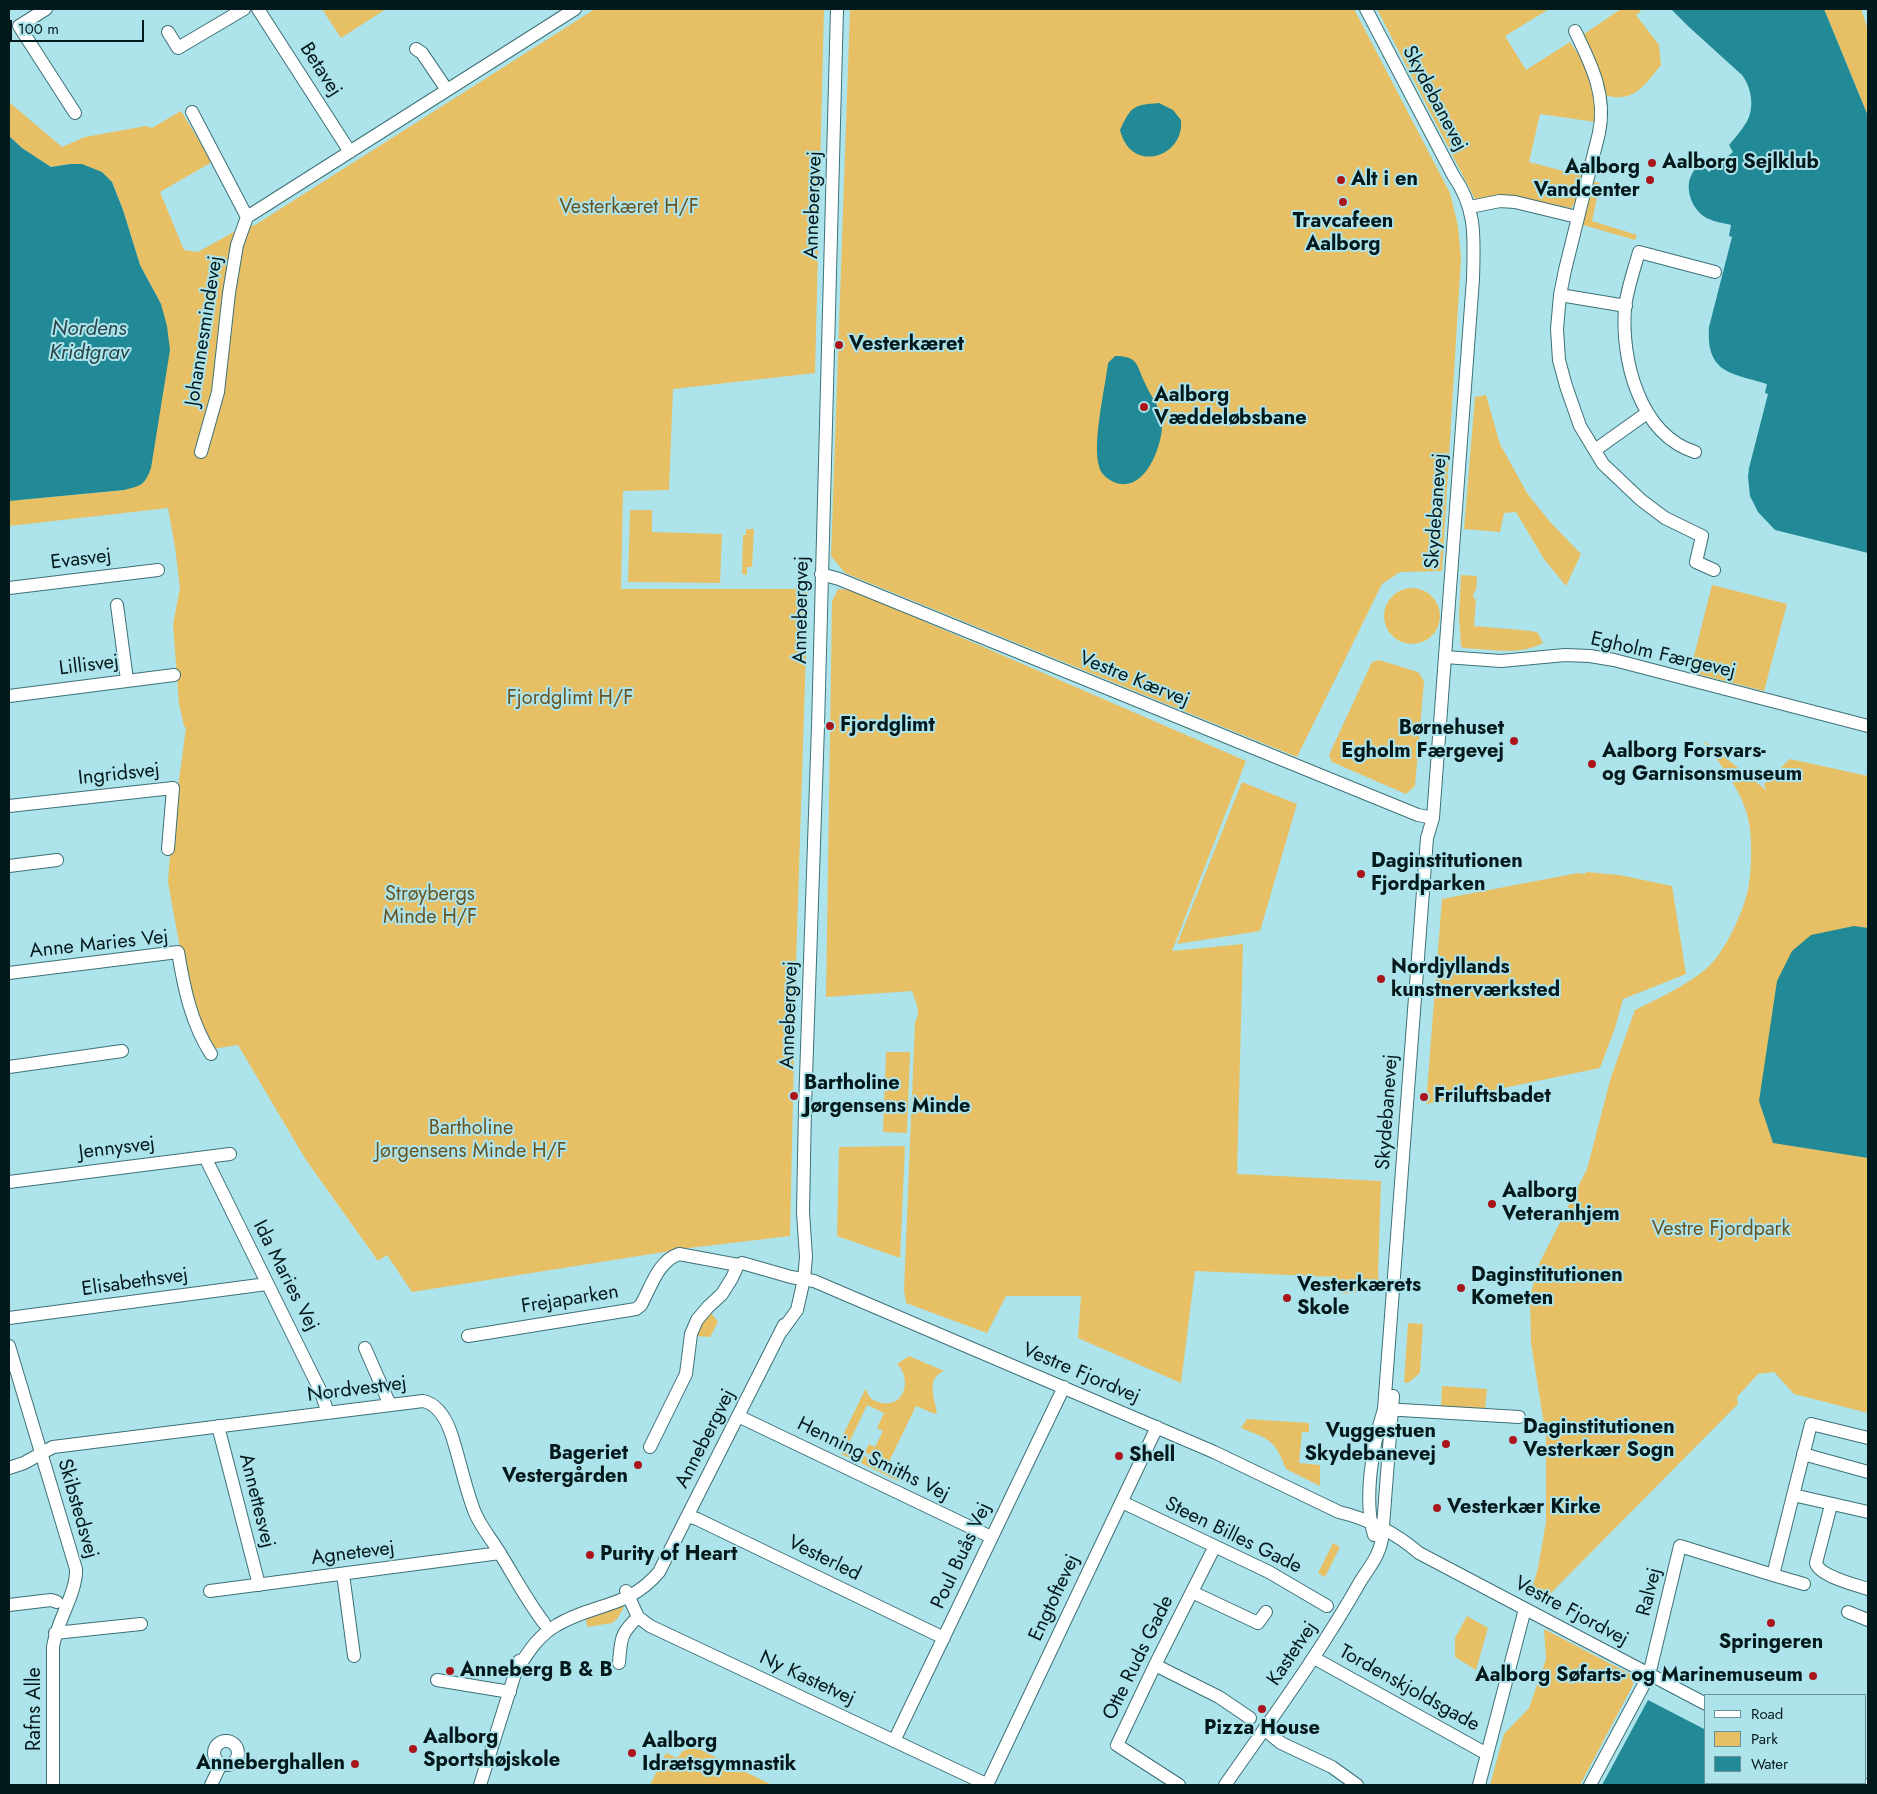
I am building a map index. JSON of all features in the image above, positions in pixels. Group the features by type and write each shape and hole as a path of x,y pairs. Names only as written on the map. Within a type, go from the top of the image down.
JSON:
{"street":[{"path":"46,9 19,26 74,112"},
{"path":"168,32 178,48 244,9"},
{"name":"Betavej","path":"258,9 350,152"},
{"name":"Annebergvej","path":"480,1785 518,1668 520,1655 527,1641 544,1623 560,1614 640,1591 653,1580 688,1516 781,1332 800,1279 797,1258 803,1212 837,9"},
{"name":"Skydebanevej","path":"1366,9 1453,175 1463,190 1470,207 1474,235 1473,279 1433,818 1435,839 1377,1532"},
{"path":"192,112 247,217 571,10"},
{"path":"1575,31 1594,71 1601,97 1601,111 1599,133 1560,295 1557,329 1559,360 1572,407 1580,426 1603,464 1641,500 1666,518 1702,536 1696,562 1714,570"},
{"path":"416,49 422,53 447,90"},
{"path":"1470,207 1500,201 1578,217"},
{"name":"Johannesmindevej","path":"201,452 218,392 230,285 237,245 247,217"},
{"path":"1695,452 1684,449 1674,442 1647,413 1636,388 1628,362 1624,336 1626,306 1638,252 1715,272"},
{"path":"1560,295 1626,306"},
{"path":"1595,450 1647,413"},
{"name":"Evasvej","path":"9,588 158,570"},
{"name":"Vestre Kærvej","path":"821,574 839,579 1286,763 1418,815 1433,818"},
{"path":"117,605 127,680"},
{"name":"Egholm Færgevej","path":"1445,657 1501,661 1590,656 1614,660 1868,726"},
{"name":"Lillisvej","path":"9,696 174,675"},
{"name":"Ingridsvej","path":"9,806 173,788 168,849"},
{"path":"9,866 57,860"},
{"name":"Anne Maries Vej","path":"9,973 178,952 193,1020 201,1038 212,1054"},
{"path":"9,1067 122,1051"},
{"name":"Jennysvej","path":"9,1182 230,1154"},
{"name":"Ida Maries Vej","path":"205,1157 320,1390 328,1413"},
{"name":"Frejaparken","path":"468,1336 636,1309 641,1305 663,1264 671,1257 679,1254 738,1265 742,1263 800,1279"},
{"path":"650,1448 686,1374 691,1334 697,1320 722,1294 738,1265"},
{"name":"Vestre Fjordvej","path":"800,1279 814,1281 834,1289 1064,1387 1274,1479 1339,1512 1354,1516 1403,1549 1419,1553 1704,1703"},
{"name":"Elisabethsvej","path":"9,1318 267,1284"},
{"name":"Skibstedsvej","path":"9,1346 76,1570 74,1587 55,1633"},
{"path":"365,1348 390,1405"},
{"name":"Poul Buås Vej","path":"894,1741 1064,1387"},
{"name":"Nordvestvej","path":"9,1468 24,1463 40,1452 53,1447 423,1401 432,1403 439,1410 450,1431 475,1512 482,1528 544,1623"},
{"path":"1388,1409 1519,1417"},
{"name":"Henning Smiths Vej","path":"738,1416 991,1537"},
{"path":"1804,1584 1773,1575 1811,1424 1868,1438"},
{"name":"Annettesvej","path":"218,1426 259,1585"},
{"name":"Engtoftevej","path":"988,1785 1157,1427"},
{"path":"1803,1454 1868,1472"},
{"path":"1793,1495 1868,1512"},
{"name":"Steen Billes Gade","path":"1122,1502 1214,1548 1269,1572 1327,1606"},
{"path":"1831,1505 1816,1563 1817,1568 1825,1574 1868,1589"},
{"name":"Vesterled","path":"688,1516 944,1638"},
{"name":"Kastetvej","path":"1225,1785 1314,1658 1375,1561 1377,1532"},
{"name":"Ralvej","path":"1590,1785 1649,1675 1680,1546 1773,1575"},
{"name":"Otte Ruds Gade","path":"1179,1785 1117,1745 1214,1548"},
{"name":"Agnetevej","path":"210,1591 500,1553"},
{"path":"343,1574 354,1656"},
{"path":"1192,1592 1258,1623 1266,1612"},
{"path":"619,1663 621,1640 626,1629 638,1617 627,1594"},
{"name":"Annebergvej","path":"518,1668 541,1636 556,1625 627,1594"},
{"path":"9,1605 51,1600 58,1602"},
{"path":"1479,1785 1525,1609"},
{"path":"1848,1612 1868,1620"},
{"name":"Ny Kastetvej","path":"638,1617 650,1626 988,1785"},
{"path":"55,1633 141,1624"},
{"name":"Rafns Alle","path":"53,1785 55,1633"},
{"name":"Tordenskjoldsgade","path":"1314,1658 1487,1754"},
{"path":"1155,1665 1219,1697 1250,1718"},
{"path":"437,1680 510,1692"},
{"path":"1264,1729 1281,1742 1332,1767 1357,1785"},
{"path":"211,1785 221,1764"}],"green space":[{"path":"322,9 386,9 341,38"},
{"path":"595,9 824,9 815,373 673,389 669,490 623,491 621,589 808,589 796,963 790,1236 689,1248 412,1292 387,1255 378,1261 306,1160 238,1045 212,1049 187,987 168,882 171,839 186,728 179,704 173,624 180,588 168,508 9,526 9,501 124,490 161,304 140,265 112,182 70,164 51,167 22,148 9,136 9,102 62,147 85,137 146,126 152,128 181,111 212,162 160,192 184,250 198,252 239,229 255,225"},
{"name":"Aalborg Væddeløbsbane","path":"850,9 1354,9 1450,193 1458,226 1461,258 1442,571 1400,572 1382,584 1297,757 845,573 831,556"},
{"path":"1377,9 1549,9 1505,36 1526,70 1570,42 1589,70 1594,91 1596,122 1540,114 1529,162 1582,176 1575,203 1571,208 1511,196 1475,199"},
{"path":"1621,9 1639,9 1641,11 1636,15 1659,45 1661,65 1638,91 1631,95 1615,97 1605,95 1581,36"},
{"path":"1824,9 1861,9 1868,30 1868,116"},
{"path":"1591,181 1600,183 1592,221 1637,235 1635,240 1580,224"},
{"path":"1486,395 1500,444 1527,493 1550,522 1581,554 1566,586 1544,559 1516,512 1504,513 1500,532 1464,529 1475,397"},
{"path":"630,510 652,510 652,532 722,534 720,583 628,582"},
{"path":"746,529 754,529 752,567 747,567 747,575 742,574 743,535 746,535"},
{"path":"1461,575 1477,576 1476,591 1474,591 1473,598 1476,599 1474,626 1532,631 1538,633 1543,643 1514,651 1463,648 1461,646 1459,616"},
{"path":"1712,585 1787,604 1764,691 1690,672"},
{"path":"1412,588 1423,590 1432,596 1438,605 1440,616 1438,627 1432,636 1423,642 1412,644 1401,642 1392,636 1386,627 1384,616 1386,605 1392,596 1401,590"},
{"path":"838,589 852,590 1246,761 1172,951 1243,944 1237,1174 1381,1181 1378,1275 1381,1288 1343,1294 1337,1277 1195,1271 1181,1383 1078,1338 1081,1296 1006,1296 987,1333 906,1303 904,1290 917,1006 912,991 826,997 832,601"},
{"path":"1379,660 1418,672 1424,681 1415,786 1406,794 1332,762 1329,755 1372,662"},
{"name":"Vestre Fjordpark","path":"1703,740 1766,790 1764,784 1790,759 1868,776 1868,1413 1794,1394 1774,1372 1758,1374 1737,1397 1738,1404 1541,1603 1530,1595 1538,1568 1546,1522 1546,1437 1531,1343 1530,1296 1540,1262 1587,1169 1611,1077 1635,1010 1681,986 1714,961 1734,929 1744,905 1749,884 1751,846 1748,816 1732,781"},
{"path":"1242,782 1297,804 1260,931 1177,944"},
{"path":"1586,872 1619,875 1672,886 1686,974 1623,999 1615,1028 1600,1068 1426,1104 1442,899 1578,873 1585,874"},
{"path":"886,1052 910,1052 907,1133 883,1132"},
{"path":"905,1146 900,1258 837,1236 839,1147"},
{"path":"711,1313 718,1322 710,1337 696,1336 701,1323"},
{"path":"1408,1323 1423,1324 1420,1373 1408,1383 1404,1382"},
{"path":"909,1356 944,1371 938,1374 933,1383 933,1394 937,1412 935,1414 916,1406 886,1468 900,1475 898,1481 861,1463 864,1456 870,1459 872,1456 865,1452 869,1444 875,1447 883,1431 877,1428 884,1413 867,1405 846,1449 860,1456 858,1462 841,1454 846,1445 840,1441 866,1388 870,1397 878,1402 894,1402 900,1398 905,1385 902,1371 897,1364"},
{"path":"1442,1386 1487,1389 1485,1411 1441,1407"},
{"path":"1247,1419 1309,1423 1309,1432 1302,1432 1299,1463 1320,1465 1320,1486 1286,1469 1278,1451 1270,1441 1241,1428"},
{"path":"1333,1543 1340,1547 1325,1577 1318,1573"},
{"path":"623,1606 617,1619 612,1623 587,1627 586,1619"},
{"path":"1467,1616 1488,1628 1476,1670 1455,1657 1455,1638"},
{"path":"1544,1629 1630,1674 1634,1679 1633,1685 1580,1785 1490,1785 1504,1734 1529,1708 1546,1659"},
{"path":"691,1748 701,1750 772,1785 650,1785 666,1753 677,1758 683,1751"}],"water":[{"path":"1671,9 1824,9 1868,116 1868,553 1775,530 1758,512 1750,496 1749,468 1768,394 1765,393 1767,384 1732,374 1717,363 1712,354 1709,342 1709,327 1732,237 1729,236 1731,225 1704,217 1696,209 1689,194 1689,183 1690,177 1700,163 1709,172 1733,152 1729,145 1746,123 1751,111 1750,92 1742,75"},
{"path":"1159,103 1173,110 1181,120 1180,133 1175,144 1156,156 1145,156 1135,153 1126,144 1120,130 1130,112 1138,106"},
{"name":"Nordens Kridtgrav","path":"9,136 22,148 51,167 82,164 102,172 112,182 140,265 161,304 167,326 170,350 151,468 142,484 135,487 124,490 9,501"},
{"path":"1115,356 1129,358 1136,363 1157,406 1162,421 1159,444 1149,467 1141,477 1132,483 1122,484 1110,480 1103,474 1097,456 1098,430 1108,363"},
{"path":"1854,926 1868,928 1868,1158 1773,1143 1759,1101 1777,981 1792,951 1811,935"},
{"path":"1648,1700 1704,1729 1704,1784 1831,1785 1602,1785"}],"place":[{"name":"Aalborg Sejlklub","path":"1652,163"},
{"name":"Alt i en","path":"1341,180"},
{"name":"Aalborg Vandcenter","path":"1650,180"},
{"name":"Travcafeen Aalborg","path":"1343,202"},
{"name":"Vesterkæret","path":"839,345"},
{"name":"Aalborg Væddeløbsbane","path":"1144,407"},
{"name":"Fjordglimt","path":"830,726"},
{"name":"Børnehuset Egholm Færgevej","path":"1514,741"},
{"name":"Aalborg Forsvars- og Garnisonsmuseum","path":"1592,764"},
{"name":"Daginstitutionen Fjordparken","path":"1361,874"},
{"name":"Nordjyllands kunstnerværksted","path":"1381,979"},
{"name":"Bartholine Jørgensens Minde","path":"794,1096"},
{"name":"Friluftsbadet","path":"1424,1097"},
{"name":"Aalborg Veteranhjem","path":"1492,1204"},
{"name":"Daginstitutionen Kometen","path":"1461,1288"},
{"name":"Vesterkærets Skole","path":"1287,1298"},
{"name":"Daginstitutionen Vesterkær Sogn","path":"1513,1440"},
{"name":"Vuggestuen Skydebanevej","path":"1446,1444"},
{"name":"Shell","path":"1119,1456"},
{"name":"Bageriet Vestergården","path":"638,1465"},
{"name":"Vesterkær Kirke","path":"1437,1508"},
{"name":"Purity of Heart","path":"590,1555"},
{"name":"Springeren","path":"1771,1623"},
{"name":"Anneberg B & B","path":"450,1671"},
{"name":"Aalborg Søfarts- og Marinemuseum","path":"1813,1676"},
{"name":"Pizza House","path":"1262,1709"},
{"name":"Aalborg Sportshøjskole","path":"413,1749"},
{"name":"Aalborg Idrætsgymnastik","path":"632,1753"},
{"name":"Anneberghallen","path":"355,1764"}],"park label":[{"name":"Vesterkæret H/F","path":"629,208"},
{"name":"Fjordglimt H/F","path":"570,699"},
{"name":"Strøybergs Minde H/F","path":"430,906"},
{"name":"Bartholine Jørgensens Minde H/F","path":"471,1140"}]}
